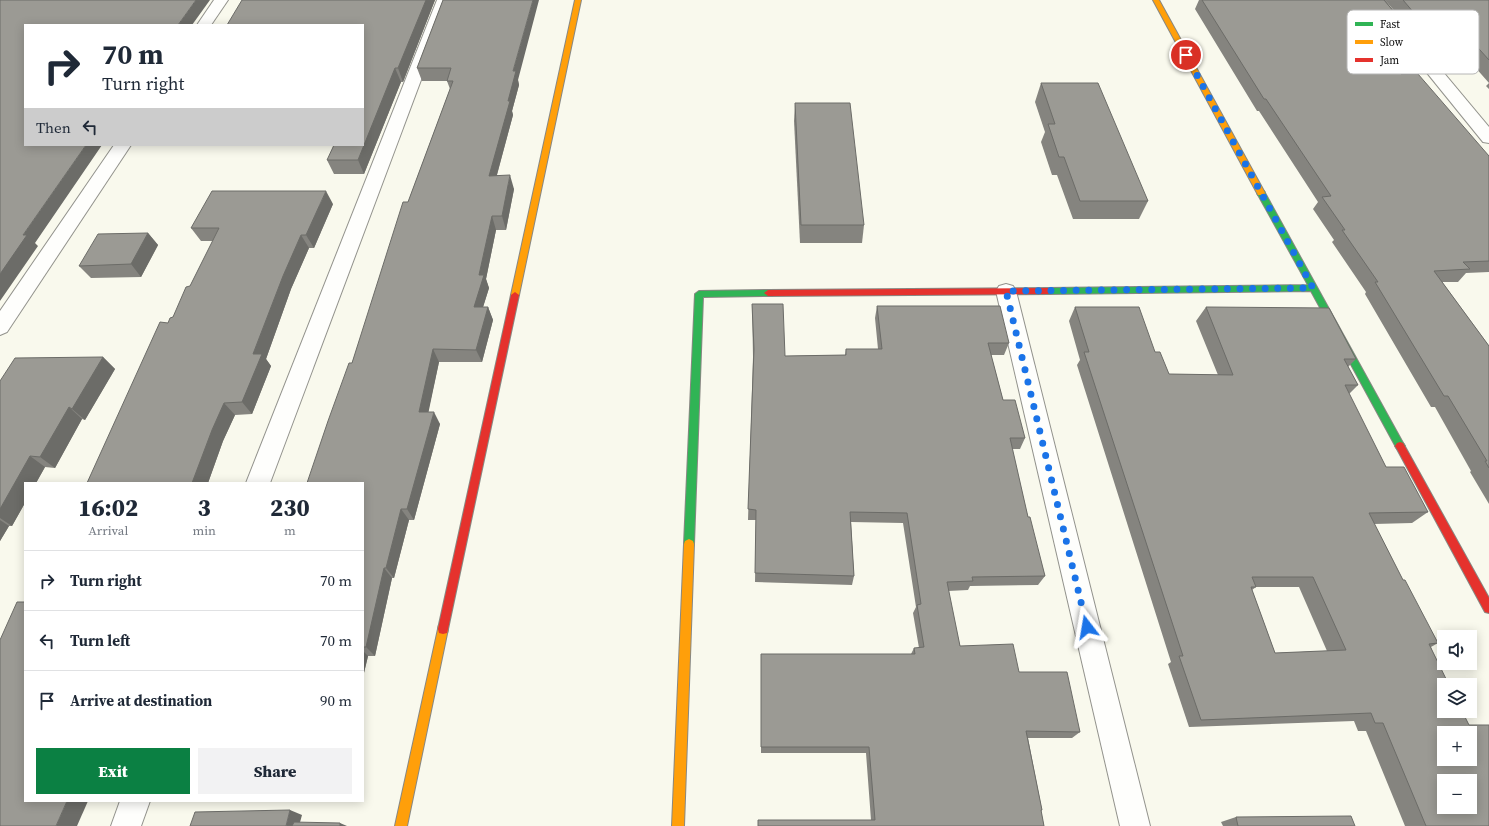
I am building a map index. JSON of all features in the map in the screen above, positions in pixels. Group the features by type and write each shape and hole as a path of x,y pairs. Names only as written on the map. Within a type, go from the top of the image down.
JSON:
{"street":[{"path":"205,24 221,0"},
{"path":"258,482 444,0"},
{"path":"401,826 578,0"},
{"path":"1156,0 1489,608"},
{"path":"1375,0 1383,10"},
{"path":"1436,74 1489,138"},
{"path":"0,327 122,146"},
{"path":"678,826 699,294 1313,288"},
{"path":"1006,291 1135,826"},
{"path":"126,826 135,802"}],"building":[{"path":"0,0 196,0 179,24 24,24 24,146 85,146 23,235 27,235 0,274"},
{"path":"242,0 426,0 398,68 395,68 364,145 364,24 228,24"},
{"path":"443,0 533,0 513,71 516,71 508,101 510,101 489,176 510,175 502,216 492,216 479,275 484,275 474,307 488,307 476,350 433,349 419,412 434,412 407,509 401,509 386,568 384,568 366,647 364,647 364,482 307,482 349,363 352,363 403,202 408,202 453,81 447,81 451,68 417,68"},
{"path":"1202,0 1384,0 1392,10 1347,10 1347,74 1418,74 1489,156 1489,261 1463,262 1470,269 1434,271 1489,346 1489,468 1485,461 1487,461 1448,396 1444,396 1375,282 1378,282 1342,230 1345,230 1322,197 1331,196 1266,99 1264,99"},
{"path":"1403,0 1489,0 1489,60 1479,49 1479,10 1412,10"},
{"path":"1041,83 1098,83 1148,201 1080,201 1064,157 1059,157 1048,124 1055,124"},
{"path":"795,103 850,103 864,225 801,225"},
{"path":"334,146 364,146 358,160 327,160"},
{"path":"212,191 326,191 306,235 301,235 283,276 253,354 262,354 242,402 224,403 192,482 87,482 160,322 168,323 170,318 173,317 186,287 190,286 219,228 191,228"},
{"path":"148,233 131,264 79,266 98,234"},
{"path":"752,304 783,304 785,356 846,355 846,349 882,349 877,306 1000,306 1009,343 988,343 1003,400 1015,400 1025,438 1010,438 1028,517 1030,517 1045,576 972,577 973,581 947,582 960,646 1013,644 1019,672 1067,672 1080,732 1026,731 1044,826 758,826 758,820 875,820 869,747 761,747 761,654 915,654 914,648 924,647 917,605 921,604 907,513 850,512 854,576 755,573 756,510 748,509 754,349"},
{"path":"1075,307 1139,307 1155,352 1160,352 1169,374 1233,375 1206,307 1329,308 1356,359 1344,359 1358,385 1345,385 1386,467 1404,467 1428,512 1369,513 1403,580 1405,580 1437,641 1437,643 1429,644 1437,660 1437,670 1442,670 1446,678 1437,678 1437,718 1466,718 1469,725 1489,725 1489,826 1426,826 1383,723 1375,723 1371,713 1201,720 1179,656 1183,656 1084,352 1089,352","holes":["1252,577 1313,577 1346,650 1275,653 1251,587 1256,587"]},
{"path":"103,357 72,409 69,407 40,457 30,456 0,509 0,381 15,358"},
{"path":"17,602 24,602 24,802 67,802 56,826 0,826 0,640"},
{"path":"290,810 286,826 190,826 195,812"},
{"path":"1351,816 1355,826 1238,826 1236,817"},
{"path":"294,822 340,823 340,826 292,826"}],"traffic: fast":[{"path":"1261,193 1400,446"},
{"path":"1048,291 1313,288"},
{"path":"689,544 699,294 768,293"}],"traffic: slow":[{"path":"515,295 578,0"},
{"path":"1156,0 1261,193"},
{"path":"678,826 689,544"},
{"path":"401,826 443,629"}],"traffic: jam":[{"path":"768,293 1048,291"},
{"path":"443,629 515,295"},
{"path":"1400,446 1489,608"}],"route":[{"path":"1087,627 1006,291 1313,288 1186,55"}]}
